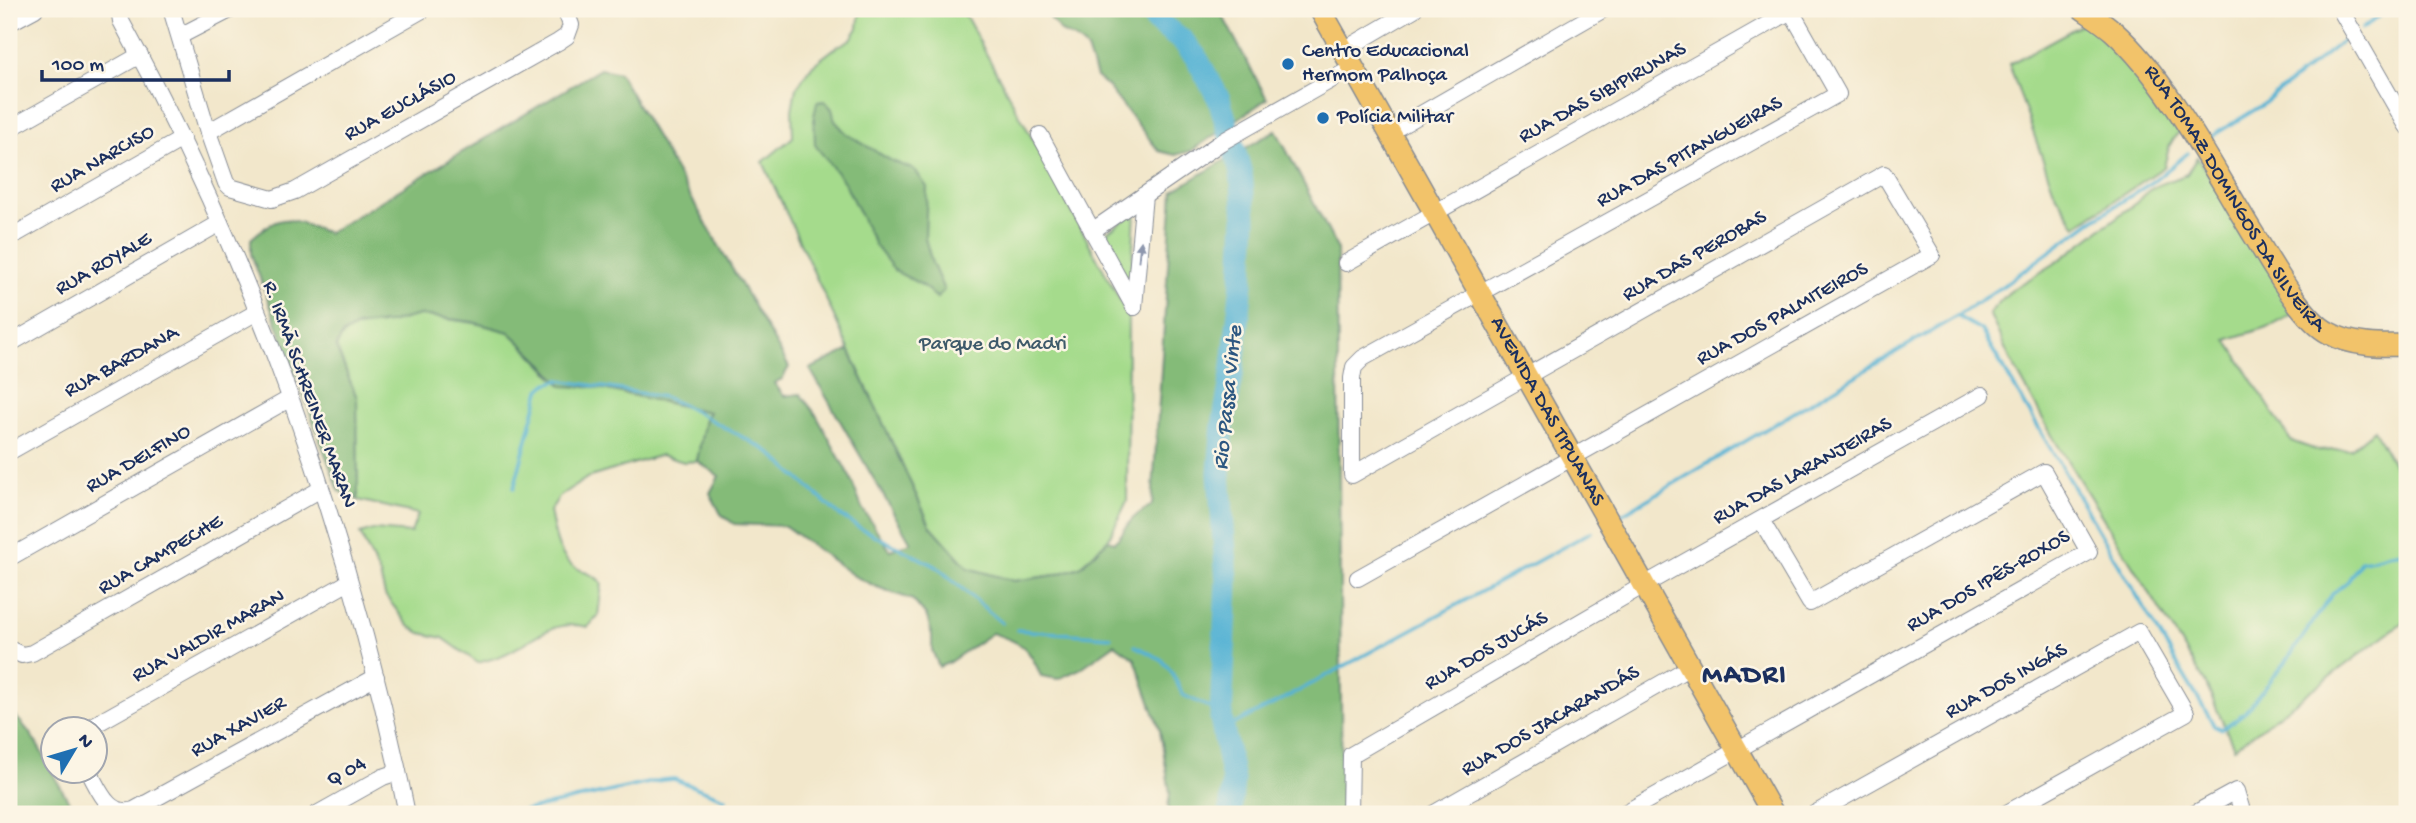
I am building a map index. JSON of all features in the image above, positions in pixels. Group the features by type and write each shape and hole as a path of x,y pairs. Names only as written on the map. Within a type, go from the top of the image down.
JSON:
{"main road":[{"name":"AVENIDA DAS TIPUANAS","path":"1321,9 1773,814"},
{"name":"RUA TOMAZ DOMINGOS DA SILVEIRA","path":"2083,9 2113,31 2154,78 2282,280 2318,325 2328,333 2361,343 2407,345"}],"street":[{"path":"9,23 35,9"},
{"name":"R. IRMÃ SCHREINER MARAN","path":"119,9 121,21 182,139 220,223 289,398 321,489 376,677 407,814"},
{"path":"171,9 208,132 424,9"},
{"path":"180,37 232,9"},
{"name":"RUA EUCLÁSIO","path":"208,132 226,183 230,187 272,199 295,191 558,42 567,36 571,25 565,9"},
{"path":"1092,231 1349,58 1414,9"},
{"path":"1390,132 1604,9"},
{"path":"2340,9 2407,126"},
{"name":"RUA DAS SIBIPIRUNAS","path":"1346,263 1791,12"},
{"name":"RUA DAS PITANGUEIRAS","path":"1480,294 1838,94 1791,12"},
{"path":"9,129 140,55"},
{"path":"1040,135 1134,307 1144,195"},
{"name":"RUA NARCISO","path":"9,238 182,139"},
{"name":"RUA DAS PEROBAS","path":"1480,294 1363,358 1354,367 1352,475 1884,174"},
{"name":"RUA DOS PALMITEIROS","path":"1573,457 1932,255 1884,174"},
{"name":"RUA ROYALE","path":"9,344 220,223"},
{"name":"RUA BARDANA","path":"9,452 257,312"},
{"name":"RUA DAS LARANJEIRAS","path":"1644,585 1982,396"},
{"name":"RUA DELFINO","path":"9,558 289,398"},
{"path":"1358,578 1573,457"},
{"name":"RUA DOS IPÊS-ROXOS","path":"1737,749 2089,552 2044,472 1810,603 1760,520"},
{"name":"RUA CAMPECHE","path":"15,652 32,653 321,489"},
{"name":"RUA VALDIR MARAN","path":"108,718 349,582"},
{"name":"RUA DOS JUCÁS","path":"1350,814 1351,755 1644,585"},
{"name":"RUA DOS INGÁS","path":"1814,814 2138,632 2186,713 2005,814"},
{"name":"RUA DOS JACARANDÁS","path":"1433,814 1690,667"},
{"name":"RUA XAVIER","path":"96,784 109,806 121,812 134,810 376,677"},
{"path":"1623,814 1737,749"},
{"name":"Q 04","path":"317,814 383,777 398,772"},
{"path":"2194,814 2235,791 2243,814"}],"green space":[{"name":"Parque do Madri","path":"860,9 962,9 1128,315 1127,501 1108,540 1080,567 1055,575 1014,581 968,568 930,525 763,162 793,137 792,110 796,88 813,65 851,39 858,28"},
{"path":"1044,9 1219,9 1267,99 1191,151 1175,155 1159,151 1107,86 1096,77 1087,49 1061,32"},
{"path":"2088,21 2124,49 2183,130 2172,141 2164,167 2076,226 2054,191 2009,64"},
{"path":"600,69 619,73 789,367 782,379 774,383 784,396 800,394 815,413 850,477 862,508 890,550 911,543 810,369 849,350 930,525 968,568 1014,581 1055,575 1080,567 1108,540 1117,540 1134,518 1152,505 1173,191 1276,130 1337,248 1342,814 1171,814 1160,730 1135,659 1115,644 1080,669 1058,679 1041,676 1023,647 992,633 939,667 932,650 932,635 927,617 913,600 854,576 785,526 734,524 721,514 710,493 719,476 697,461 705,419 709,412 594,387 562,386 509,332 472,322 420,315 388,323 357,326 343,334 336,347 357,398 358,500 339,491 251,254 251,239 280,220 296,221 328,233"},
{"path":"825,101 832,109 835,121 847,134 892,161 915,170 927,187 925,238 944,290 937,298 922,285 895,271 875,245 844,182 815,145 814,116 817,102"},
{"path":"2197,157 2297,310 2271,326 2227,340 2291,441 2319,451 2351,449 2374,430 2407,489 2407,619 2234,748 2205,682 2054,439 2010,359 1989,313 2010,291 2054,264 2148,191 2187,174"},
{"path":"1135,212 1131,285 1100,237"},
{"path":"420,315 509,331 562,386 594,387 709,412 705,419 697,461 684,462 661,455 587,478 559,497 550,511 558,544 565,559 602,583 598,616 588,627 564,625 554,628 505,654 478,663 443,638 421,633 409,626 385,595 380,575 360,534 373,530 411,533 418,514 358,500 357,398 336,346 352,329"},
{"path":"9,711 38,747 38,784 59,784 78,814 9,814"}],"waterway":[{"name":"Rio Passa Vinte","path":"1152,9 1156,21 1183,41 1196,57 1219,99 1241,173 1245,218 1242,283 1219,473 1227,581 1221,718 1233,780 1230,814"},
{"path":"2362,29 2388,9"},
{"path":"2207,139 2261,106 2346,38"},
{"path":"1621,515 1957,316 2093,220 2154,181 2188,153"},
{"path":"1957,316 1981,330 2214,725 2222,729 2244,713 2285,663 2333,593 2348,581 2361,561 2407,552"},
{"path":"514,488 540,390 547,384 559,380 664,397 768,451 838,514 937,567 1002,623"},
{"path":"1224,735 1234,724 1591,532"},
{"path":"1017,630 1111,637"},
{"path":"1135,646 1161,659 1171,671 1183,695 1215,710 1221,718"},
{"path":"508,814 674,779 726,799"},
{"path":"746,813 750,814"}],"place":[{"name":"Centro Educacional Hermom Palhoça","path":"1288,64"},
{"name":"Polícia Militar","path":"1323,118"}],"district":[{"name":"MADRI","path":"1745,676"}]}
